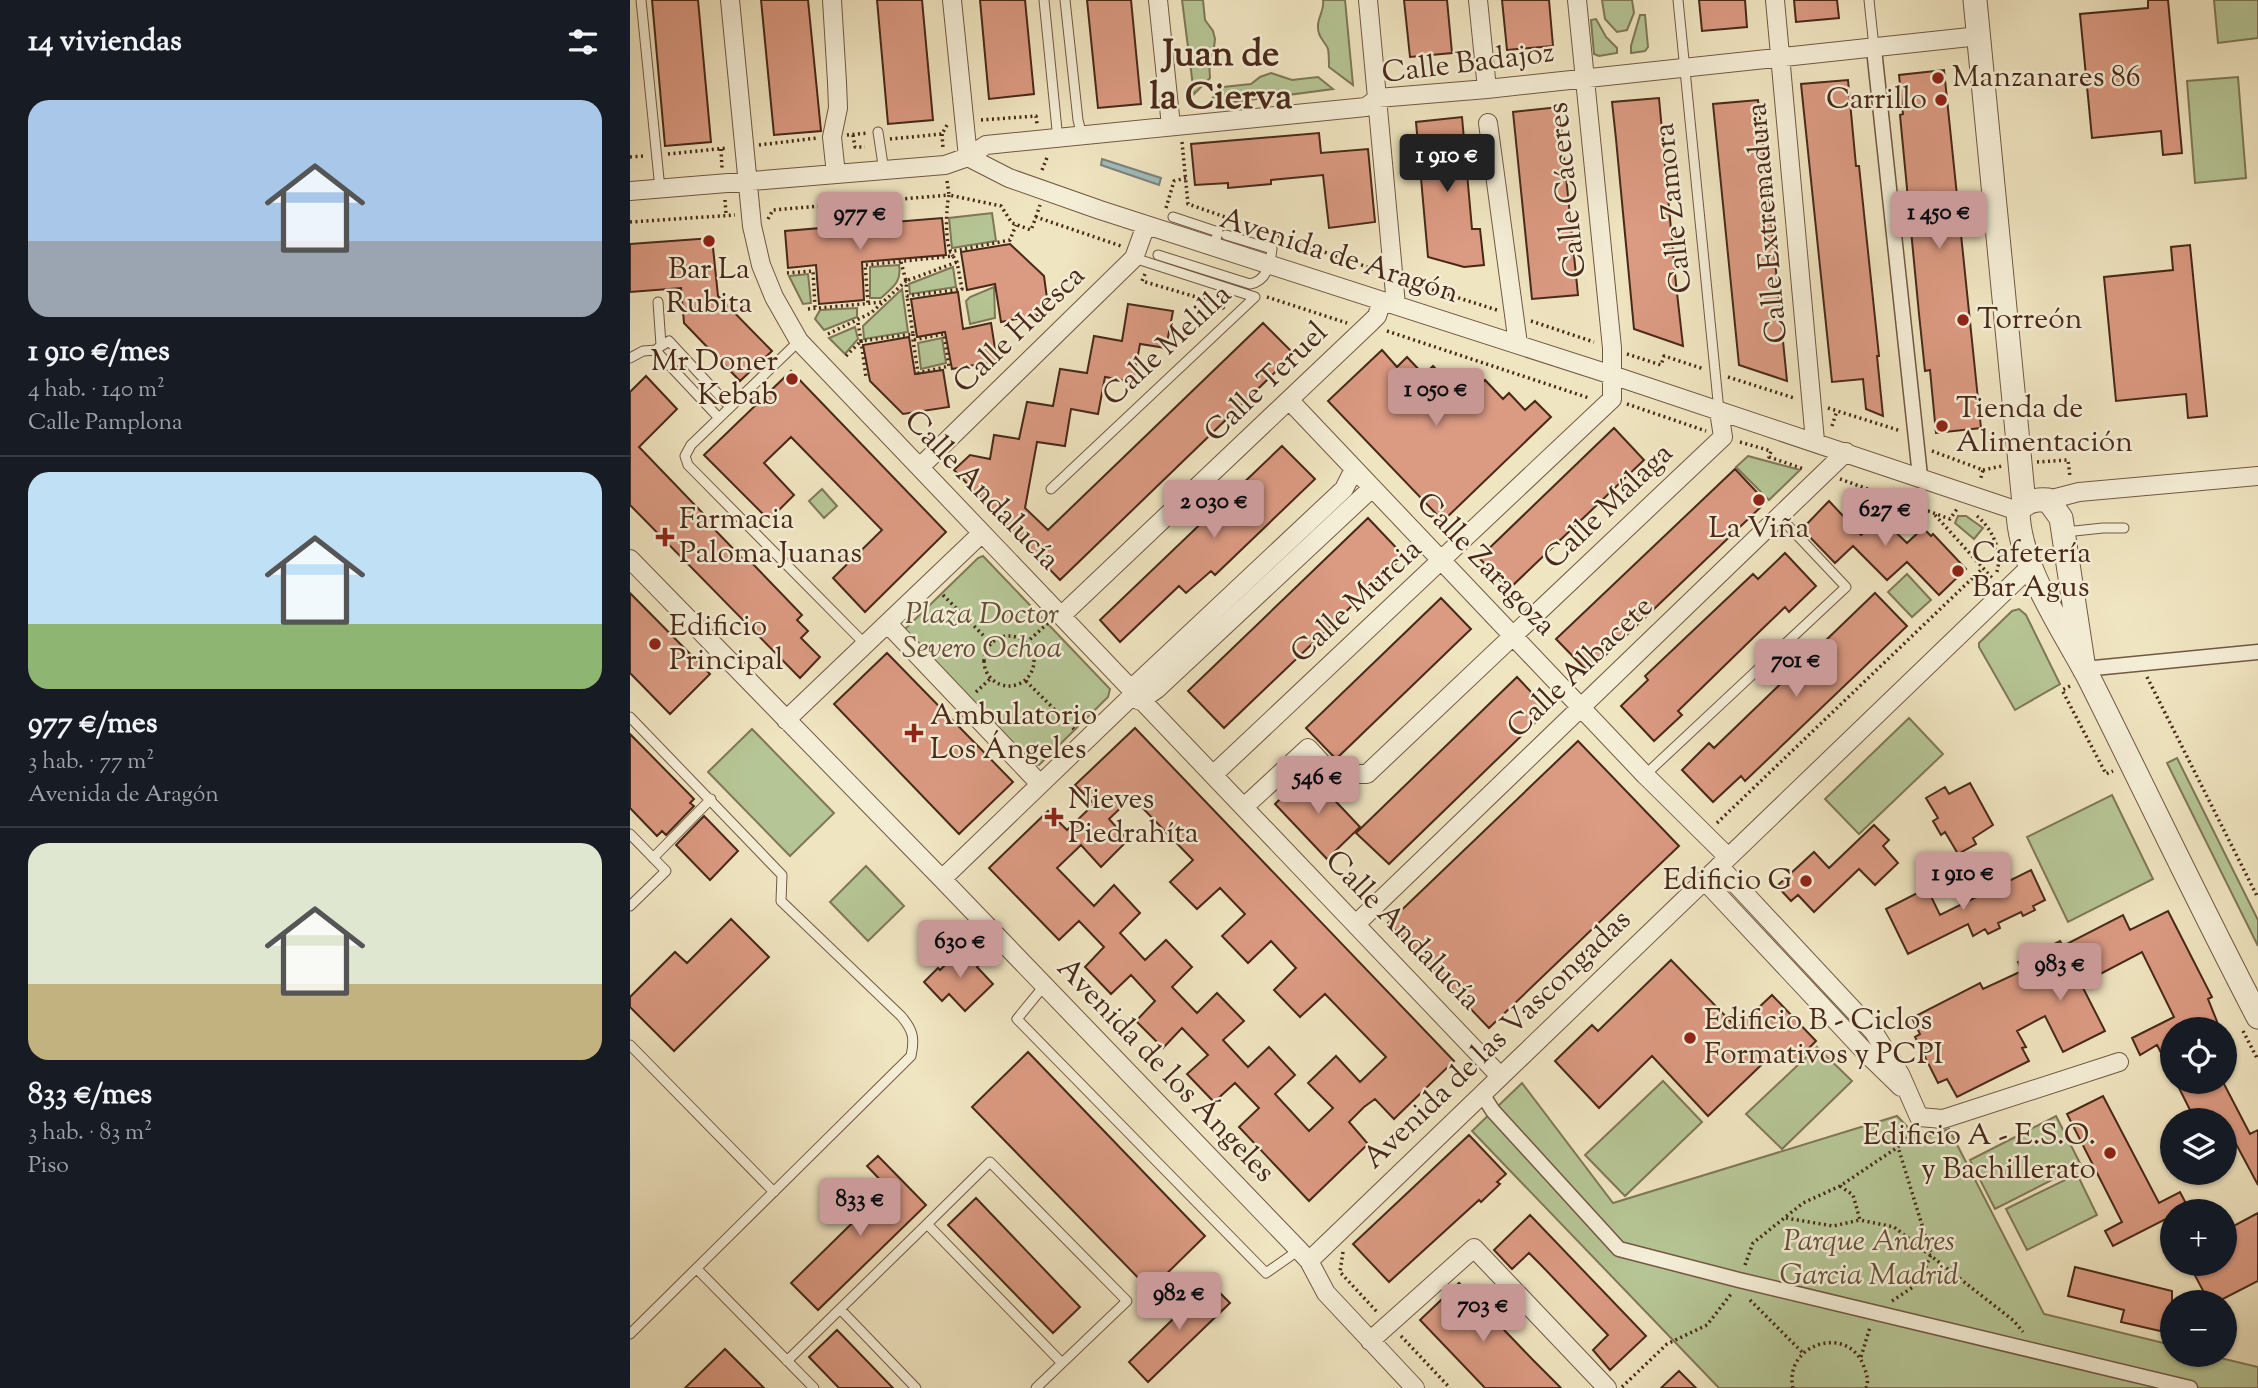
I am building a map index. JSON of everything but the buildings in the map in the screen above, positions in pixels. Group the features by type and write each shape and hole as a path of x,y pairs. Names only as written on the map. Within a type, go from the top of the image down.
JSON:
{"street":[{"name":"Calle Andalucía","path":"730,0 752,226 761,265 774,297 799,341 982,533 1055,619 1135,695 1213,775 1500,1076"},
{"path":"832,0 838,108 832,137 836,174"},
{"path":"630,191 945,165 968,157 952,0"},
{"path":"1158,0 1171,126"},
{"path":"1368,0 1378,97 1389,303"},
{"path":"1478,0 1487,89"},
{"name":"Calle Cáceres","path":"1577,0 1612,348 1612,375"},
{"name":"Calle Extremadura","path":"1775,0 1815,442"},
{"path":"1975,0 2021,507 2018,522 2033,574 2084,669 2258,1017"},
{"name":"Calle Badajoz","path":"968,157 986,145 1048,143 1088,135 1366,107 1378,97 1487,89 1979,36"},
{"path":"1874,49 1920,476"},
{"path":"1488,124 1518,344"},
{"path":"966,127 971,140 986,145"},
{"path":"1009,178 1009,155 1018,142"},
{"name":"Avenida de Aragón","path":"968,157 1009,178 1146,225 1220,240 1270,264 2021,507"},
{"name":"Calle Huesca","path":"920,467 1140,258 1146,225"},
{"name":"Calle Teruel","path":"1055,619 1290,401 1389,303"},
{"name":"Calle Murcia","path":"1213,775 1612,399 1612,375"},
{"name":"Calle Zaragoza","path":"1290,401 1705,834 1723,861 1873,1031 1900,1074 1919,1117"},
{"name":"Calle Málaga","path":"1514,636 1723,437 1718,411"},
{"name":"Calle Albacete","path":"1356,924 1846,452"},
{"path":"942,879 1135,695 1344,489 1354,469"},
{"path":"2021,507 2036,499 2048,500 2080,492 2258,476"},
{"path":"1135,695 1157,689 1372,488"},
{"path":"2048,500 2061,518 2065,532 2084,669"},
{"path":"786,720 982,533"},
{"name":"Avenida de los Ángeles","path":"630,559 942,879 1303,1256 1326,1293 1415,1388"},
{"path":"2033,574 2048,585 2064,582 2069,576"},
{"name":"Avenida de las Vascongadas","path":"1303,1256 1482,1094 1704,880 1999,586 2033,574"},
{"path":"888,624 1040,784"},
{"path":"1244,807 1308,748 1332,774 1367,774 1514,636"},
{"path":"2084,669 2258,652"},
{"name":"Calle Zaragoza","path":"1704,880 1867,1054 1907,1091"},
{"path":"1919,1117 1943,1119 2119,1062"},
{"path":"1482,1094 1493,1111 1619,1249 1738,1283 1875,1312 2190,1388"},
{"path":"1370,1341 1474,1248 1607,1388"}],"lane":[{"path":"641,0 660,188"},
{"path":"1044,0 1057,130 1048,143"},
{"path":"1065,0 1078,120 1080,128 1088,135"},
{"name":"Calle Zamora","path":"1678,0 1718,411"},
{"path":"1869,0 1874,49"},
{"path":"878,132 884,171"},
{"path":"1173,217 1218,232 1220,240"},
{"path":"1158,255 1250,284 1257,283 1270,264"},
{"name":"Calle Melilla","path":"1051,489 1255,298 1140,258"},
{"path":"658,302 659,348 719,418"},
{"path":"630,358 637,353 659,348 669,341 730,407"},
{"path":"799,341 691,445 685,456 688,465 866,645"},
{"path":"1646,775 1846,587 1779,516"},
{"path":"2065,532 2124,528"},
{"path":"630,717 782,875 781,901 901,1016 915,1040 911,1056 630,1334"},
{"path":"653,858 711,799"},
{"path":"630,834 666,871 630,906"},
{"path":"1044,986 1017,1018 1266,1273 1303,1256"},
{"path":"630,1045 774,1192"},
{"path":"787,1360 990,1161 1127,1301 1035,1388"},
{"path":"927,1224 1062,1362"},
{"path":"697,1269 814,1388"},
{"path":"840,1309 916,1388"}],"path":[{"path":"907,296 962,289 957,262 951,254 946,206 949,195 942,134 949,122 966,127 1036,116 1048,143"},
{"path":"630,157 832,137 839,139 845,135 878,132 887,139 942,134"},
{"path":"853,135 855,148 865,147"},
{"path":"630,222 734,214 741,229 765,225 773,210 949,195 1002,205 1012,223 1031,230 1036,217 1140,258 1142,281 1220,304 1233,318"},
{"path":"868,303 865,265 951,254 1010,240 1016,225"},
{"path":"846,356 861,341 913,337 944,334 949,366 918,373 913,337 907,296 906,282 901,262"},
{"path":"828,334 858,322 906,282 957,262"},
{"path":"787,273 813,271 815,307"},
{"path":"808,309 883,302"},
{"path":"858,322 866,377"},
{"path":"1970,511 1987,523 1996,539 1999,586"},
{"path":"1934,513 1999,586"},
{"path":"1705,834 1983,568"},
{"path":"943,594 991,643"},
{"path":"1026,643 1055,619"},
{"path":"1008,636 1026,643 1034,655 1034,663 1026,681 1013,687 1005,687 990,679 983,664 991,643 999,637 1008,636"},
{"path":"2140,662 2258,898"},
{"path":"970,698 990,679"},
{"path":"1026,681 1074,729"},
{"path":"1620,1388 1667,1344 1707,1325 1738,1283 1753,1243 1803,1203 1840,1186 1898,1147 1919,1117"},
{"path":"1861,1357 1875,1312 1919,1283 1931,1254 1898,1147"},
{"path":"1840,1186 1853,1195 1860,1220"},
{"path":"1785,1218 1833,1226 1860,1220 1894,1227 2014,1321 2040,1351"},
{"path":"1738,1283 1803,1353"},
{"path":"1793,1388 1794,1367 1803,1353 1816,1345 1833,1342 1848,1346 1861,1357 1869,1381 1866,1388"}],"green space":[{"path":"1182,0 1203,0 1205,20 1215,39 1209,60 1210,78 1194,94"},
{"path":"1323,0 1345,0 1353,85 1329,67 1328,49 1318,31"},
{"path":"1602,0 1632,0 1634,13 1627,30 1617,32 1605,19"},
{"path":"2214,0 2258,0 2258,38 2218,43"},
{"path":"1640,15 1645,15 1648,47 1645,51 1631,53 1631,46"},
{"path":"1596,19 1606,37 1617,48 1617,53 1599,56 1594,54 1591,20"},
{"path":"1271,73 1292,80 1318,77 1333,89 1205,106 1223,87 1251,84"},
{"path":"2238,77 2246,178 2195,183 2187,81"},
{"path":"992,213 996,241 952,248 949,218"},
{"path":"899,265 898,280 893,287 881,298 870,298 870,267"},
{"path":"953,267 956,287 910,294 909,284"},
{"path":"808,274 811,303 803,304 789,276"},
{"path":"994,287 995,318 970,324 966,301"},
{"path":"902,289 908,332 864,339 863,326"},
{"path":"857,308 857,317 824,330 815,319 820,310"},
{"path":"855,327 858,339 845,354 829,338"},
{"path":"942,338 946,363 921,369 918,343"},
{"path":"1748,456 1800,470 1769,500 1736,467"},
{"path":"822,489 837,506 824,518 809,501"},
{"path":"1958,516 1966,516 1983,528 1974,539 1955,523"},
{"name":"Plaza Doctor Severo Ochoa","path":"983,556 1110,689 1108,697 1039,765 1032,763 904,630"},
{"path":"1907,574 1931,600 1912,617 1888,592"},
{"path":"2019,609 2026,615 2060,684 2015,710 1979,643 2012,611"},
{"path":"1909,718 1943,754 1859,834 1825,799"},
{"path":"752,729 834,813 790,856 708,772"},
{"path":"2177,758 2258,920 2258,946 2167,763"},
{"path":"2112,795 2153,879 2068,922 2027,837"},
{"path":"866,866 904,906 868,941 830,902"},
{"path":"1817,1047 1852,1081 1782,1149 1746,1114"},
{"path":"1663,1081 1702,1122 1625,1196 1585,1155"},
{"name":"Parque Andres Garcia Madrid","path":"1522,1083 1613,1203 1897,1116 1919,1139 1949,1129 2044,1314 2160,1342 2160,1367 2237,1367 2237,1362 2258,1367 2258,1388 1719,1388 1472,1131"},
{"path":"2056,1116 2081,1165 1995,1209 1970,1160"},
{"path":"2077,1174 2097,1215 2027,1250 2006,1209"}],"water":[{"path":"1102,159 1161,178 1159,185 1101,165"}],"place":[{"name":"Manzanares 86","path":"1938,78"},
{"name":"Carrillo","path":"1941,100"},
{"name":"Bar La Rubita","path":"709,241"},
{"name":"Torreón","path":"1963,320"},
{"name":"Mr Doner Kebab","path":"792,379"},
{"name":"Tienda de Alimentación","path":"1942,426"},
{"name":"La Viña","path":"1759,500"},
{"name":"Farmacia Paloma Juanas","path":"665,537"},
{"name":"Cafetería Bar Agus","path":"1958,571"},
{"name":"Edificio Principal","path":"655,644"},
{"name":"Ambulatorio Los Ángeles","path":"914,733"},
{"name":"Nieves Piedrahíta","path":"1054,817"},
{"name":"Edificio G","path":"1806,881"},
{"name":"Edificio B - Ciclos Formativos y PCPI","path":"1690,1038"},
{"name":"Edificio A - E.S.O. y Bachillerato","path":"2110,1153"}],"district":[{"name":"Juan de la Cierva","path":"1221,78"}]}
